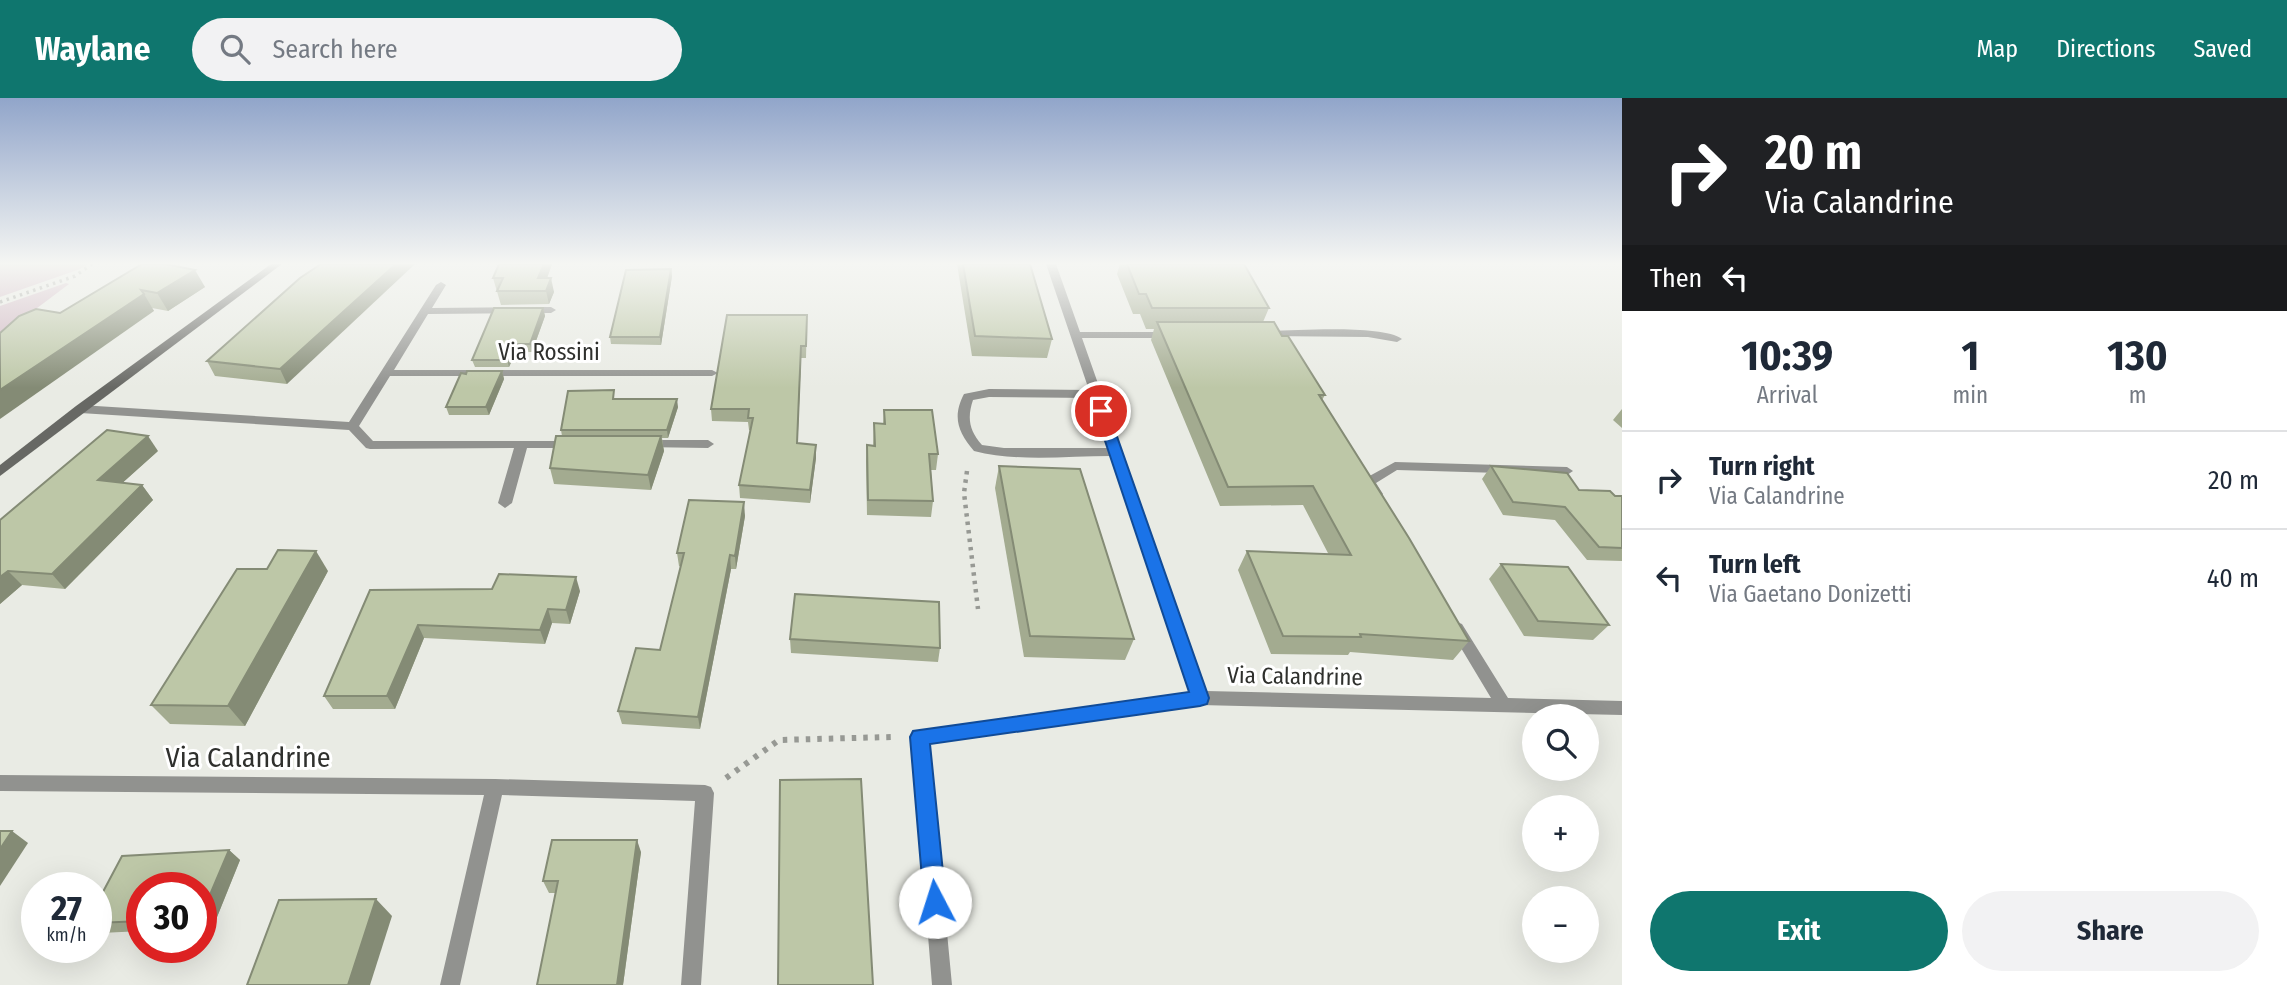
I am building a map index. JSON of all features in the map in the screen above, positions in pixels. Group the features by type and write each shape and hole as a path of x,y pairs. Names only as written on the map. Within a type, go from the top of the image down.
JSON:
{"street":[{"path":"0,472 221,305"},
{"path":"353,426 428,305"},
{"path":"1066,305 1200,698"},
{"name":"Via Rossini","path":"425,311 551,310"},
{"path":"1257,334 1368,334 1397,339"},
{"path":"1077,335 1188,335"},
{"name":"Via Rossini","path":"385,373 712,373"},
{"path":"1096,394 989,393 968,397 961,413 965,433 978,448 1004,452 1116,452"},
{"path":"80,409 353,426 370,445 588,444"},
{"path":"505,503 522,444"},
{"path":"628,444 708,444"},
{"path":"1383,506 1369,482 1395,466 1567,471"},
{"path":"1447,611 1503,704"},
{"name":"Via Calandrine","path":"920,737 1200,698 1622,708"},
{"path":"920,737 942,985"},
{"name":"Via Calandrine","path":"0,783 495,787 705,793"},
{"path":"450,985 495,787"},
{"path":"691,985 705,793"}],"path":[{"path":"978,609 964,493 967,468 984,449"},
{"path":"705,793 779,740 920,737"}],"shaded area":[{"path":"2,305 41,305 0,336"}],"building":[{"path":"73,305 127,305 0,390 0,333 19,316 36,309 60,313"},
{"path":"269,305 350,305 280,369 207,361"},
{"path":"618,305 665,305 660,337 610,337"},
{"path":"970,305 1042,305 1052,339 975,336"},
{"path":"1151,305 1268,305 1269,308 1152,308"},
{"path":"494,308 543,308 530,344 514,344 507,360 472,360"},
{"path":"727,315 807,315 806,346 801,346 797,443 816,445 810,490 739,485 753,418 748,418 749,409 711,409"},
{"path":"1157,322 1274,322 1282,336 1288,336 1325,395 1319,395 1409,538 1469,641 1360,634 1361,637 1283,636 1247,551 1351,555 1313,486 1228,487"},
{"path":"467,371 502,371 486,407 446,407 461,373 466,374"},
{"path":"614,390 613,399 677,399 667,430 561,430 568,391"},
{"path":"884,410 932,410 938,454 929,454 933,501 868,500 867,445 875,446 874,423 885,424"},
{"path":"107,430 148,436 98,480 142,485 52,574 8,571 0,577 0,520"},
{"path":"556,436 661,436 648,475 550,468"},
{"path":"999,466 1080,469 1134,639 1030,636"},
{"path":"1491,466 1567,473 1579,490 1610,491 1615,496 1622,496 1622,548 1599,547 1565,507 1513,502"},
{"path":"689,500 744,502 735,556 730,555 698,717 618,711 636,648 660,650 684,553 677,553"},
{"path":"278,550 316,551 228,706 151,705 237,569 267,569"},
{"path":"1501,564 1568,567 1609,625 1538,621"},
{"path":"499,574 576,577 566,610 548,609 540,630 418,625 387,696 324,696 370,590 492,589"},
{"path":"795,594 939,602 940,648 790,639"},
{"path":"861,779 873,985 778,985 780,780"},
{"path":"0,831 12,831 0,849"},
{"path":"552,840 637,840 617,985 537,985 558,881 543,881"},
{"path":"229,850 217,878 217,872 126,872 126,922 112,922 112,875 122,856"},
{"path":"376,899 348,985 247,985 279,900"}],"route":[{"path":"935,902 920,737 1200,698 1101,411"}]}
